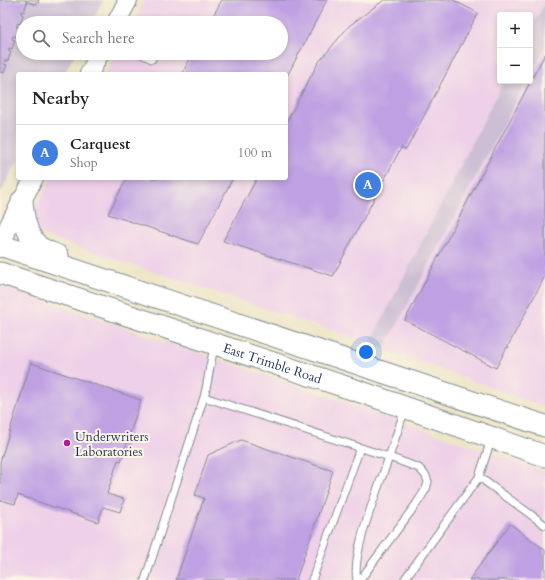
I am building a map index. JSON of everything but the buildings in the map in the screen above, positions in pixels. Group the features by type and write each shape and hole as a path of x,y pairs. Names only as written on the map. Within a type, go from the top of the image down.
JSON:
{"main road":[{"path":"22,201 24,218 30,233 38,246 129,288"},
{"name":"East Trimble Road","path":"0,246 545,426"},
{"name":"East Trimble Road","path":"0,273 406,407 545,456"}],"street":[{"path":"120,16 128,0"},
{"path":"90,72 96,60"},
{"path":"0,246 33,180"}],"lane":[{"path":"145,580 209,382 210,360 216,344"},
{"path":"204,397 389,457 419,468 426,476 428,482 417,503 360,580"},
{"path":"357,580 355,570 359,547 406,407"},
{"path":"404,580 480,477 492,437"},
{"path":"312,580 360,448"},
{"path":"480,477 545,525"}],"shaded area":[{"path":"0,0 103,0 95,16 16,16 16,60 71,60 65,72 16,72 16,165 0,193"},
{"path":"145,0 545,0 533,25 533,12 497,12 497,84 502,84 370,343 24,229 50,180 288,180 288,72 107,72 113,60 288,60 288,16 137,16"},
{"path":"545,2 545,47 533,69 533,48 533,25"},
{"path":"545,47 545,407 384,349 525,84 533,84 533,69"},
{"path":"502,84 525,84 384,349 370,343"},
{"path":"0,286 353,405 545,472 545,580 0,580"}],"place":[{"name":"Carquest","path":"368,185"},
{"name":"Underwriters Laboratories","path":"67,443"}]}
